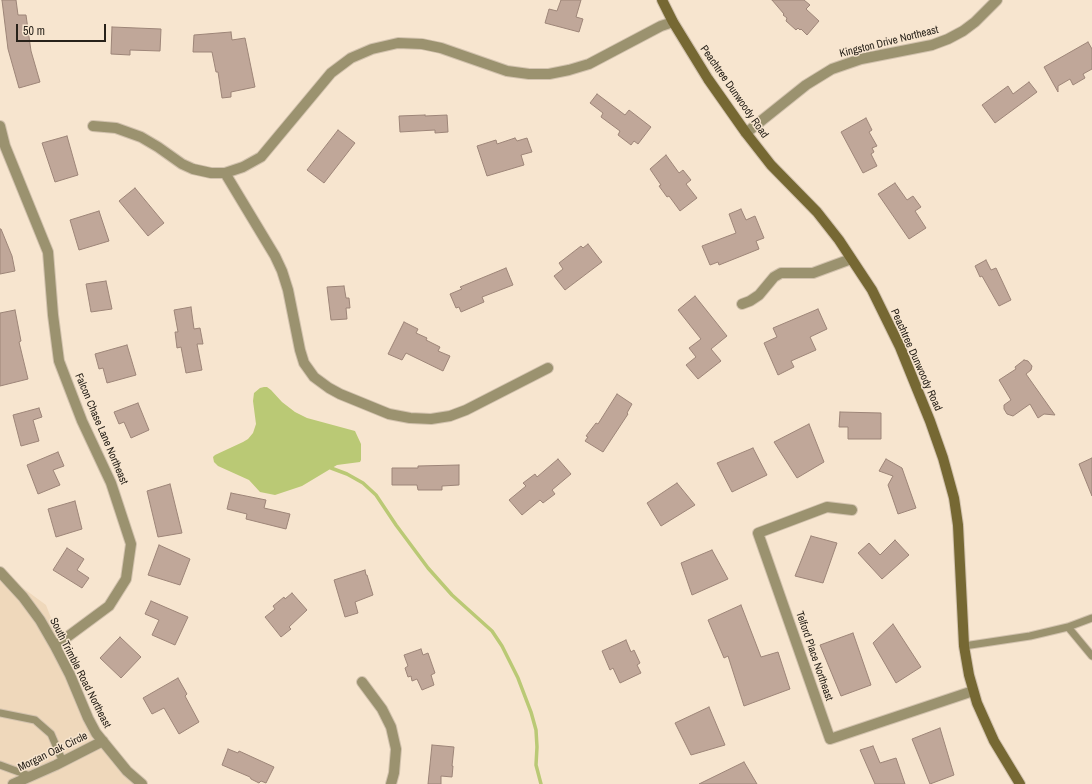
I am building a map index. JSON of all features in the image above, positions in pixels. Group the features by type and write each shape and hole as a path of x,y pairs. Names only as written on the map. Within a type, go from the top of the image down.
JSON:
{"main road":[{"name":"Peachtree Dunwoody Road","path":"662,0 673,22 708,79 746,133 772,165 817,212 839,240 872,290 900,347 930,421 945,465 954,498 958,525 964,646 968,675 977,703 994,741 1020,784"}],"street":[{"name":"Kingston Drive Northeast","path":"746,133 806,85 832,69 861,59 932,45 948,39 963,31 975,22 997,0"},
{"path":"93,126 116,128 141,137 182,164 193,169 211,173 225,172 243,167 261,157 331,73 351,58 372,49 398,43 422,44 441,48 507,71 529,74 549,74 589,64 661,26 673,22"},
{"name":"Falcon Chase Lane Northeast","path":"0,126 6,146 48,252 52,315 59,361 82,421 111,483 131,544 126,579 108,606 55,646"},
{"path":"225,172 275,256 282,271 288,290 300,350 304,362 314,377 329,388 389,414 410,418 430,419 450,416 466,410 548,368"},
{"path":"742,304 760,295 774,277 781,273 813,273 851,260"},
{"name":"Telford Place Northeast","path":"852,510 827,507 758,533 830,739 973,691"},
{"name":"South Trimble Road Northeast","path":"0,572 23,597 40,620 70,675 96,733 127,770 142,784"},
{"path":"362,682 382,709 391,727 396,749 394,773 391,784"},
{"name":"Morgan Oak Circle","path":"13,784 63,762 103,741"}],"lane":[{"path":"964,646 1030,636 1068,627 1092,618"},
{"path":"1068,627 1092,656"},
{"path":"0,713 35,720 51,734 63,762"},
{"path":"0,765 30,776"}],"shaded area":[{"path":"264,387 271,390 282,402 295,412 307,418 355,431 361,444 360,462 337,465 302,486 275,495 260,492 249,480 218,466 214,462 213,457 215,455 243,442 253,433 256,424 253,401 254,393 260,388"},
{"path":"0,571 46,605 85,706 136,782 140,784 0,784"}],"building":[{"path":"2,0 16,0 18,15 26,15 31,51 40,82 19,88 8,49"},
{"path":"561,0 581,0 576,17 583,19 579,32 545,23 549,9 557,11"},
{"path":"772,0 804,0 810,5 806,9 819,21 807,35 801,29 800,30 798,28 796,30 786,21 787,18"},
{"path":"112,27 161,29 160,51 130,50 130,55 111,54"},
{"path":"231,32 232,40 245,38 255,87 231,92 231,97 222,98 218,72 216,72 212,52 193,52 194,35"},
{"path":"1088,42 1092,49 1092,69 1083,74 1085,78 1073,85 1070,79 1058,86 1058,92 1044,67"},
{"path":"1029,82 1037,92 995,123 982,105 1008,86 1013,94"},
{"path":"597,94 625,115 629,110 651,127 638,144 634,141 631,145 618,135 620,131 601,117 603,113 590,103"},
{"path":"447,115 448,132 435,133 435,130 400,132 399,116"},
{"path":"866,118 872,130 869,132 877,146 872,148 874,152 871,154 877,166 863,173 841,132"},
{"path":"338,130 355,143 324,183 307,170"},
{"path":"67,136 78,175 55,182 42,143"},
{"path":"515,138 517,141 527,138 532,152 521,155 524,165 487,176 477,146 496,140 497,144"},
{"path":"666,155 679,173 683,170 691,180 686,184 697,198 680,211 669,196 667,197 659,186 661,185 650,169"},
{"path":"895,183 907,200 913,196 921,207 915,211 926,228 909,239 878,194"},
{"path":"135,188 164,223 148,236 119,201"},
{"path":"741,209 746,220 755,216 764,238 756,241 759,249 719,265 718,262 710,265 702,246 736,233 729,214"},
{"path":"99,211 109,241 79,250 70,220"},
{"path":"0,229 12,256 15,271 0,274"},
{"path":"588,244 602,262 565,290 554,276 563,269 559,263 581,246 583,248"},
{"path":"986,260 991,270 996,268 1011,300 999,306 982,276 980,277 975,266"},
{"path":"506,268 513,285 482,297 484,302 461,312 459,307 456,308 450,294 462,289 460,287"},
{"path":"106,281 112,309 91,312 86,284"},
{"path":"344,286 346,298 349,298 350,308 346,308 347,319 331,320 327,287"},
{"path":"695,296 727,336 711,349 721,361 698,379 686,365 696,357 689,348 701,339 678,310"},
{"path":"191,307 194,329 200,328 203,344 197,344 202,370 186,373 181,347 177,348 175,332 178,332 174,310"},
{"path":"818,309 827,329 810,337 816,350 791,361 794,367 778,375 764,343 777,337 773,328"},
{"path":"15,310 21,341 19,342 28,379 0,386 0,313"},
{"path":"404,322 418,329 416,333 427,338 426,340 440,347 438,351 450,356 443,371 406,353 402,360 388,354"},
{"path":"127,345 136,375 107,383 103,368 99,369 95,354"},
{"path":"1024,360 1028,361 1032,366 1031,370 1026,374 1055,415 1044,414 1038,418 1030,404 1013,416 1007,414 1004,409 1004,405 1011,400 999,380 1016,369 1015,367"},
{"path":"617,394 632,404 627,413 628,414 603,452 585,441 588,437 586,436 596,423 598,424"},
{"path":"138,403 149,430 131,438 124,422 119,424 114,412"},
{"path":"39,408 42,417 33,420 39,441 21,446 13,415"},
{"path":"840,412 881,413 881,439 848,439 848,427 839,427"},
{"path":"809,424 824,462 797,478 774,442"},
{"path":"753,448 767,475 732,492 717,463"},
{"path":"58,452 64,466 53,470 60,485 38,494 27,465"},
{"path":"1092,458 1092,496 1079,464"},
{"path":"558,459 571,474 552,490 555,494 543,503 540,500 522,515 509,500 526,486 523,483 535,474 537,477"},
{"path":"886,459 902,468 916,508 898,514 888,485 893,476 879,471"},
{"path":"459,465 459,485 442,486 442,490 418,490 417,485 392,485 392,468"},
{"path":"677,483 695,505 661,526 647,503"},
{"path":"170,484 182,533 158,537 147,491"},
{"path":"231,493 266,500 264,508 290,514 286,529 246,519 247,514 227,509"},
{"path":"75,501 82,529 56,537 48,509"},
{"path":"811,536 837,543 823,583 795,576"},
{"path":"895,540 909,555 882,579 858,553 869,543 880,555"},
{"path":"159,545 190,559 180,585 148,575"},
{"path":"67,548 84,559 77,570 89,578 82,588 53,570"},
{"path":"712,550 728,579 692,595 681,563"},
{"path":"365,570 373,595 355,602 358,613 345,617 334,580"},
{"path":"292,593 307,610 289,627 291,629 281,637 265,617 275,609 273,606 284,597 285,599"},
{"path":"151,601 188,617 175,645 152,635 159,620 145,614"},
{"path":"741,605 761,657 778,652 790,689 744,706 728,656 724,658 708,620"},
{"path":"893,624 921,667 896,683 873,643"},
{"path":"853,633 871,685 841,696 820,645"},
{"path":"120,637 141,657 121,678 100,658"},
{"path":"626,640 631,652 634,650 640,663 637,665 641,673 620,683 613,668 610,670 602,651"},
{"path":"421,649 423,655 428,653 435,673 431,675 434,685 422,690 417,679 412,681 411,676 408,677 405,668 408,666 404,655"},
{"path":"178,678 187,694 185,696 199,722 179,734 164,708 152,714 143,698"},
{"path":"709,707 725,745 691,755 675,723"},
{"path":"940,728 954,775 930,784 912,739"},
{"path":"432,745 454,747 452,777 441,776 441,784 428,784"},
{"path":"873,746 880,763 896,758 905,784 875,784 860,750"},
{"path":"228,749 238,753 239,751 274,767 266,783 261,781 259,783 250,777 222,765"},
{"path":"744,762 757,784 699,784"}],"waterway":[{"path":"331,468 347,474 363,483 376,495 428,568 452,595 492,631 502,646 518,678 531,712 536,730 536,765 541,784"}]}
